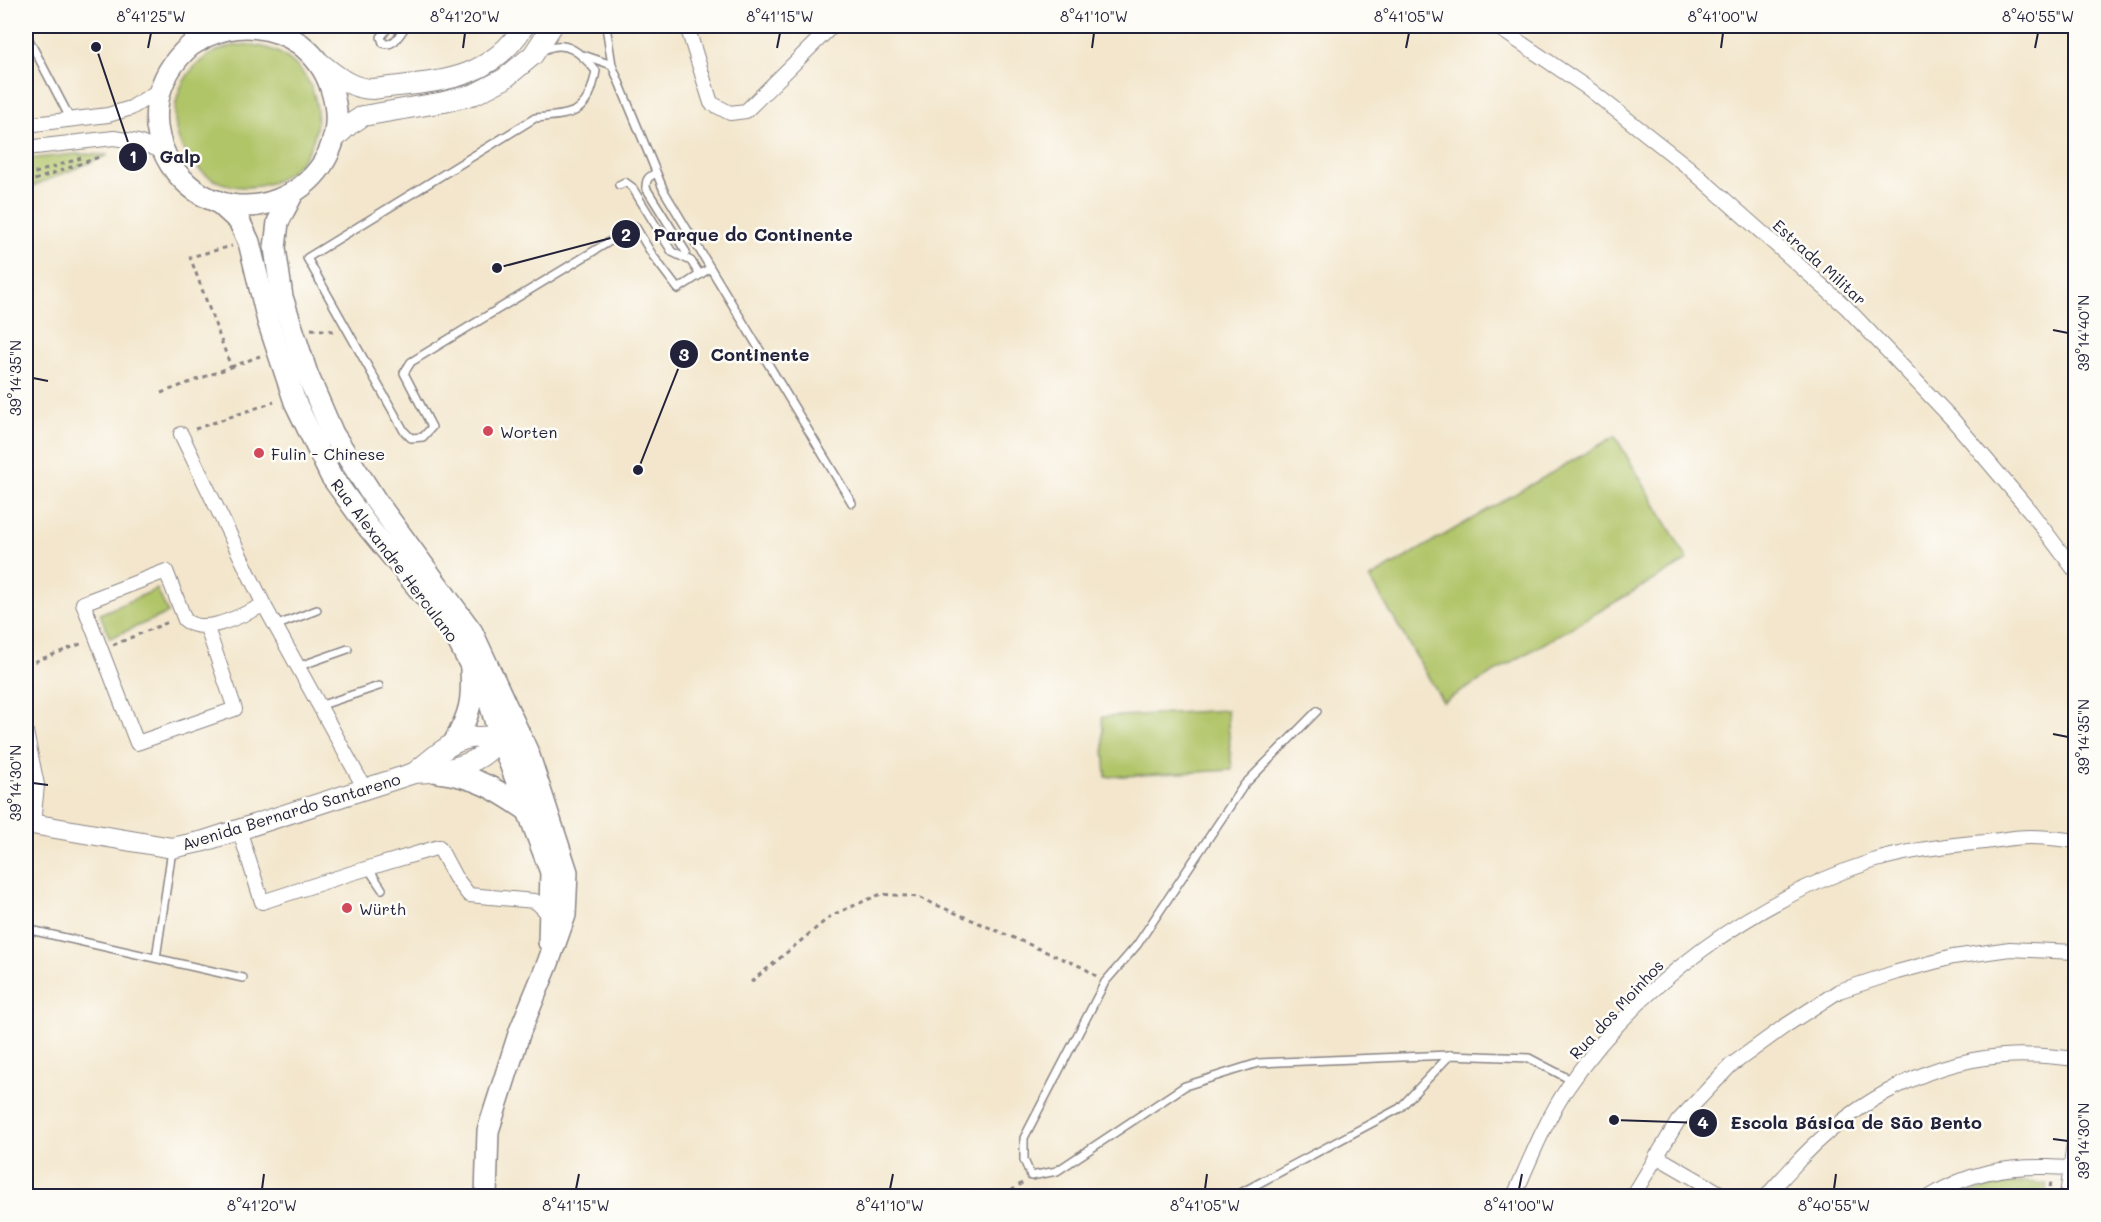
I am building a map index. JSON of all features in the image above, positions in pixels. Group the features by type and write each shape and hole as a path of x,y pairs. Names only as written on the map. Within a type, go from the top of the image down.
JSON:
{"main road":[{"path":"316,61 328,78 334,98 336,118 333,140 326,158 307,183 293,193 272,202 251,206 231,205 217,201 201,194 185,182 164,152 156,117 161,89 168,73 182,54 211,30 239,27 272,28 298,43 316,61 345,82 360,89 373,89 456,78 488,64 513,42 524,26"},
{"path":"333,140 363,116 444,102 475,94 504,79 533,55 552,26"},
{"name":"Rua Alexandre Herculano","path":"293,193 278,222 275,248 282,297 291,327 307,374 333,434 376,501 472,632 509,734 530,812 552,872 548,963"},
{"name":"Rua Alexandre Herculano","path":"217,201 239,221 249,242 268,321 295,402 331,476 368,527 452,629 490,703 509,734 528,753 567,872 565,915 520,1031 488,1131 486,1197"},
{"path":"455,741 469,713 473,692 471,667"},
{"name":"Avenida Bernardo Santareno","path":"414,773 455,741 480,735 509,734"},
{"name":"Avenida Bernardo Santareno","path":"29,824 172,848 204,841 414,773 438,772 468,762 487,752 509,734"},
{"path":"438,772 459,775 488,785 530,812"}],"street":[{"path":"687,26 711,103 730,114 746,111 832,26"},
{"name":"Estrada Militar","path":"1496,26 1589,89 1688,167 1846,307 1953,420 2030,511 2076,572"},
{"path":"26,125 108,115 131,108 161,89"},
{"path":"26,148 138,142 164,152"},
{"path":"181,434 264,605 365,789"},
{"path":"207,627 235,709 137,743 83,603 166,571 183,615 191,625 207,627 264,605"},
{"path":"26,732 37,785 29,824"},
{"path":"239,829 262,902 439,847 455,877 469,895 536,901 550,915"},
{"name":"Rua dos Moinhos","path":"1514,1197 1534,1149 1573,1081 1599,1047 1673,972 1740,924 1803,889 1874,861 1948,846 2030,837 2076,841"},
{"path":"1633,1197 1678,1121 1730,1066 1839,991 1953,957 2010,950 2076,952"},
{"path":"1767,1197 1803,1155 1848,1115 1908,1081 1958,1063 2001,1056 2032,1055 2076,1059"},
{"path":"2067,1197 2073,1169 2076,1128"},
{"path":"1656,1156 1725,1197"},
{"path":"1931,1197 1965,1179 2003,1168 2073,1169"}],"lane":[{"path":"389,26 381,37 383,43 388,45 392,44 406,26"},
{"path":"606,26 612,65 664,191 852,503"},
{"path":"26,34 71,120"},
{"path":"533,55 551,46 568,46 583,55 612,65"},
{"path":"583,55 596,71 592,89 584,106 573,112 535,118 307,258 404,431 411,438 423,437 432,427 404,373 411,362 635,226 653,256 678,289 710,268"},
{"path":"656,173 648,176 646,188 686,252"},
{"path":"619,185 625,182 632,187 672,252 691,261 700,275"},
{"path":"276,626 317,610"},
{"path":"297,667 348,648"},
{"path":"319,706 379,686"},
{"path":"1317,711 1244,785 1137,945 1105,982 1024,1138 1024,1160 1031,1176 1057,1172 1185,1086 1258,1064 1450,1054 1529,1058 1573,1081"},
{"path":"156,958 172,848"},
{"path":"368,868 382,889"},
{"path":"26,929 243,978"},
{"path":"1235,1197 1400,1108 1450,1054"}],"path":[{"path":"26,176 111,144"},
{"path":"26,183 104,155 111,144"},
{"path":"231,367 190,257 249,242"},
{"path":"291,327 348,332"},
{"path":"161,393 261,356 264,365"},
{"path":"181,434 276,402 273,392"},
{"path":"26,665 99,644 183,615"},
{"path":"751,982 832,915 881,894 918,897 1084,968 1105,982"},
{"path":"1005,1197 1031,1176"}],"green space":[{"path":"246,45 273,51 296,66 311,89 317,116 311,143 296,166 273,181 246,187 219,181 196,166 181,143 175,116 181,89 196,66 219,51"},
{"path":"76,154 108,155 26,189 26,159"},
{"path":"1615,436 1688,560 1443,702 1370,578"},
{"path":"157,589 168,613 110,638 100,614"},
{"path":"1227,710 1232,770 1106,777 1102,717"},
{"path":"2026,1182 2047,1184 2045,1196 1964,1196 1994,1186"}],"place":[{"name":"Galp","path":"96,47"},
{"name":"Parque do Continente","path":"497,268"},
{"name":"Worten","path":"488,431"},
{"name":"Fulin - Chinese","path":"259,453"},
{"name":"Continente","path":"638,470"},
{"name":"Würth","path":"347,908"},
{"name":"Escola Básica de São Bento","path":"1614,1120"}]}
